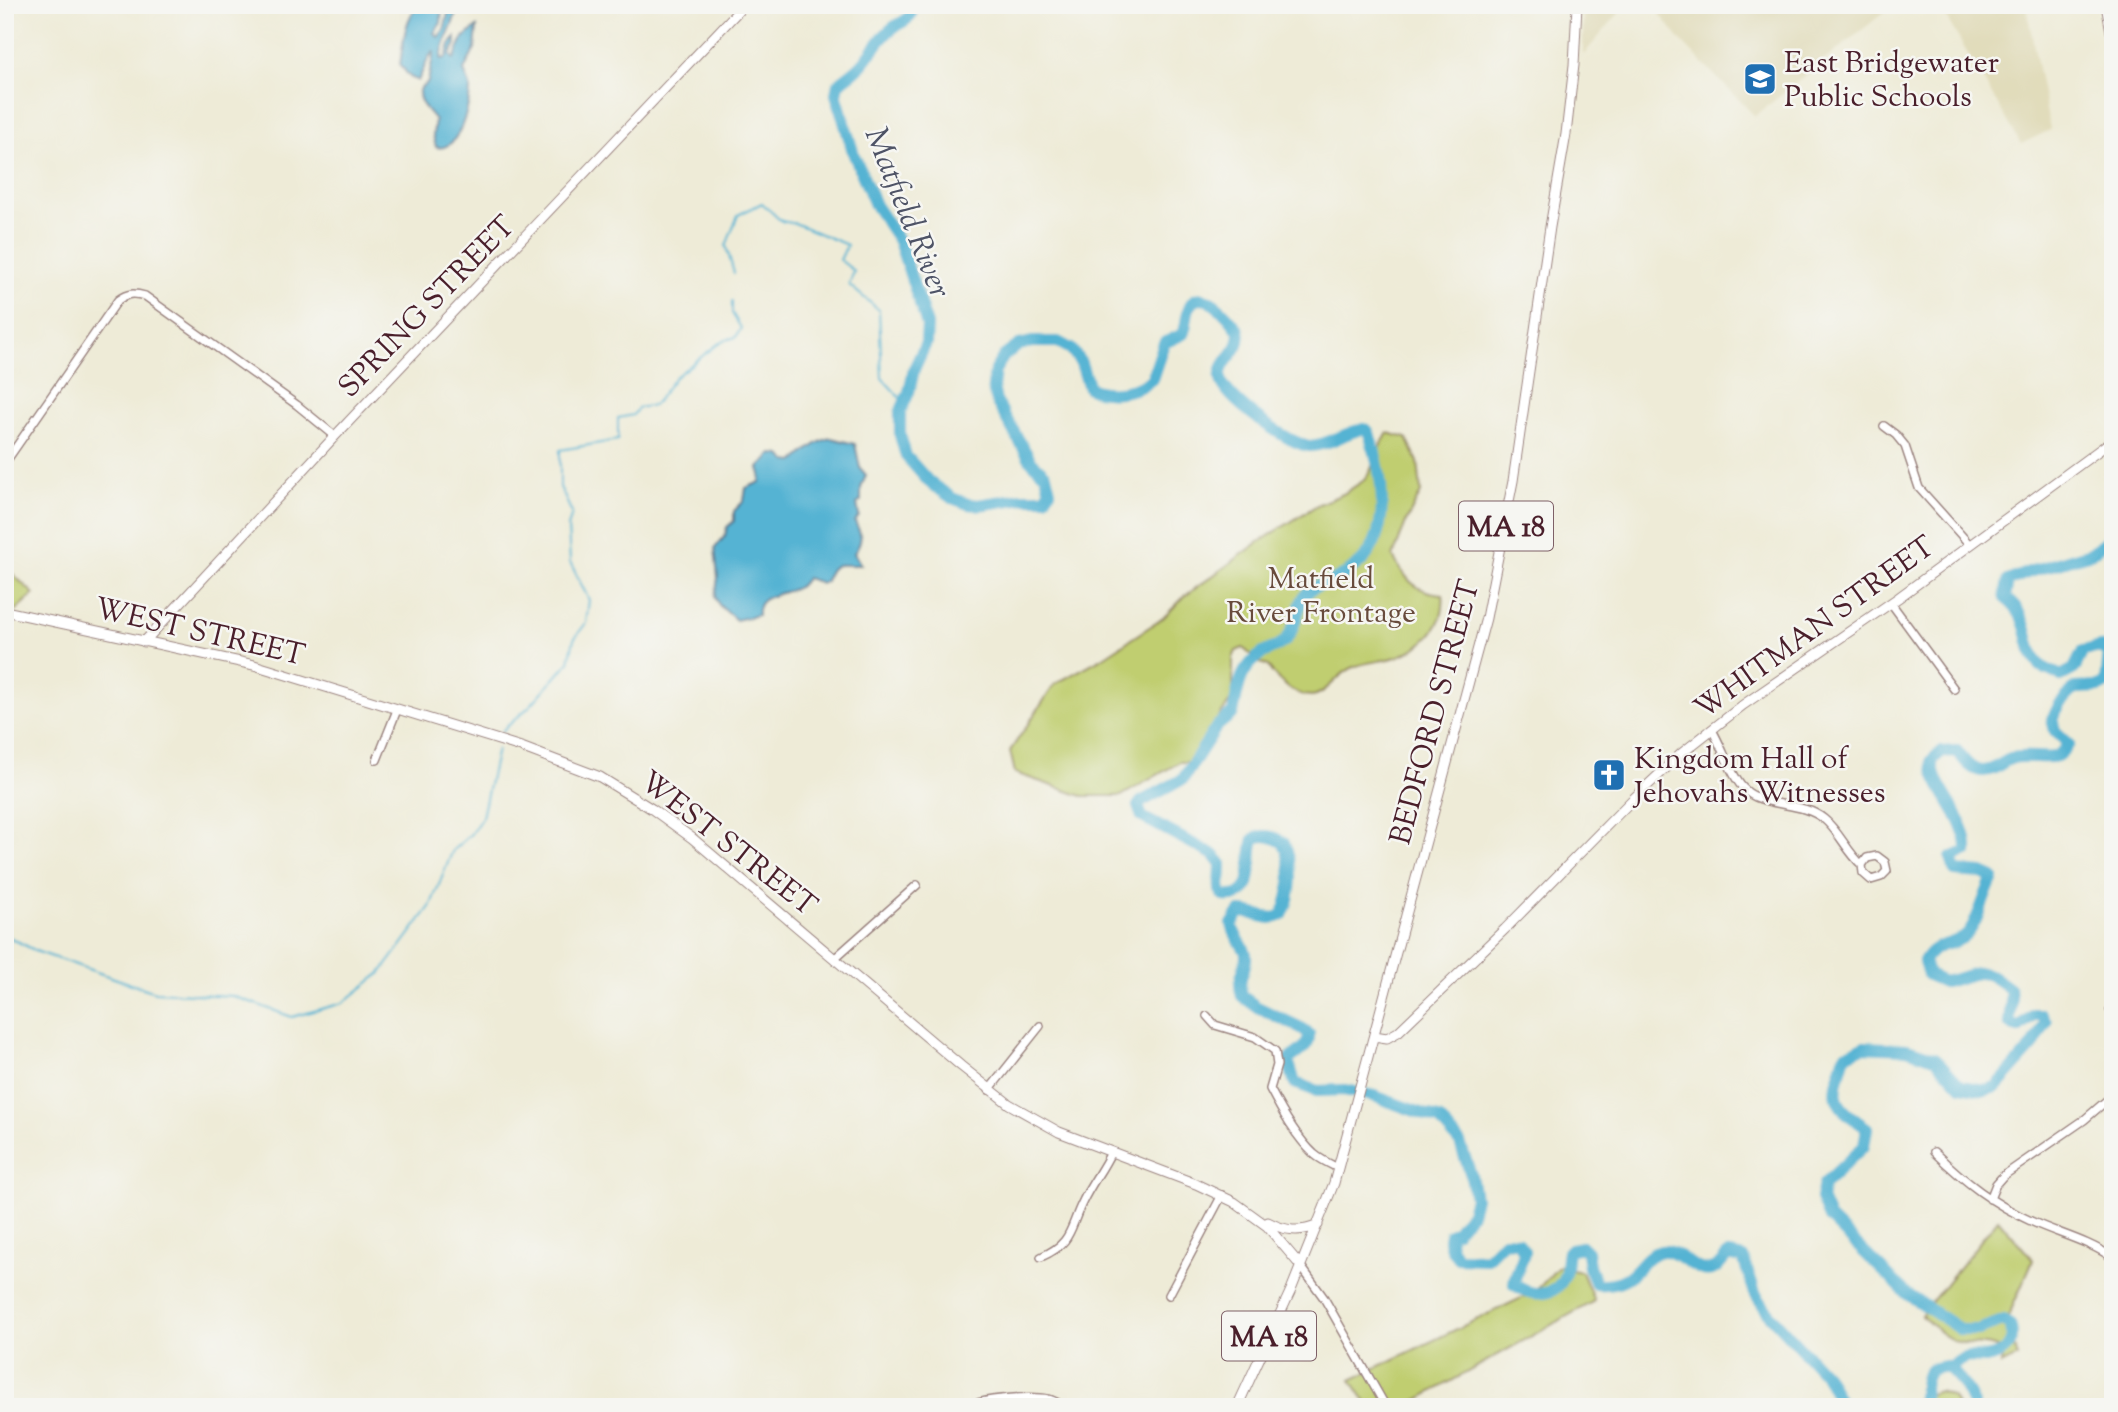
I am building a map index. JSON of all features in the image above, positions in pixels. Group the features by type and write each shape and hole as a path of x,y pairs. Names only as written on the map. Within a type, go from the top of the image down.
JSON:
{"main road":[{"name":"SPRING STREET","path":"144,642 335,436 744,5"},
{"name":"BEDFORD STREET","path":"1237,1407 1318,1224 1338,1168 1478,652 1499,565 1516,465 1566,134 1574,65 1577,5"},
{"path":"2106,5 2113,42"},
{"name":"WHITMAN STREET","path":"1374,1036 1387,1038 1398,1032 1505,929 1651,781 1712,730 2113,440"},
{"name":"WEST STREET","path":"5,611 254,665 542,754 613,784 679,828 989,1090 1045,1125 1222,1195 1251,1213 1277,1235 1300,1265"},
{"path":"1251,1213 1287,1229 1303,1230 1318,1224"}],"street":[{"path":"5,463 118,300 135,294 145,296 297,405 335,436"},
{"path":"1884,426 1905,446 1919,488 1970,545"},
{"path":"1891,603 1954,689"},
{"path":"377,760 397,710"},
{"path":"1712,730 1744,788 1763,799 1803,809 1823,818 1850,854 1862,865"},
{"path":"835,958 917,885"},
{"path":"1207,1016 1215,1025 1255,1037 1275,1051 1277,1065 1270,1089 1284,1115 1313,1153 1338,1168"},
{"path":"989,1090 1040,1026"},
{"path":"1990,1199 1996,1184 2003,1176 2084,1120 2113,1095"},
{"path":"1041,1257 1058,1249 1067,1238 1083,1201 1111,1152"},
{"path":"1934,1152 1965,1182 1990,1199 2032,1222 2096,1248 2113,1258"},
{"path":"1169,1295 1222,1195"},
{"path":"1300,1265 1324,1298 1386,1407"},
{"path":"969,1407 972,1403 985,1399 1048,1399 1064,1407"}],"shaded area":[{"path":"1583,5 1626,5 1583,55"},
{"name":"East Bridgewater Public Schools","path":"1653,5 1893,5 1755,116 1681,41"},
{"name":"East Bridgewater Public Schools","path":"1939,5 2059,5 2027,11 2050,130 2021,144"}],"green space":[{"name":"Matfield River Frontage","path":"1388,433 1407,438 1418,462 1421,492 1393,557 1412,583 1425,591 1443,594 1437,625 1424,641 1396,657 1354,667 1325,690 1311,696 1290,689 1268,666 1260,663 1243,648 1236,651 1233,658 1233,697 1188,762 1180,762 1121,796 1082,796 1015,773 1010,751 1055,684 1102,658 1163,618 1185,596 1259,542 1319,504 1343,494 1363,481"},
{"path":"5,567 34,594 5,621"},
{"path":"1998,1219 2033,1260 2005,1324 2018,1357 2001,1365 2003,1359 2000,1350 1951,1339 1921,1315"},
{"path":"1563,1265 1570,1270 1582,1272 1594,1301 1405,1407 1369,1407 1351,1380 1536,1291"},
{"path":"1939,1391 1953,1397 1958,1407 1910,1407 1918,1398"}],"water":[{"path":"419,5 442,5 441,23 434,33 438,37 444,30 450,5 457,5 441,59 446,58 450,44 456,38 450,55 454,59 463,38 477,27 475,49 464,70 470,86 466,114 457,135 444,147 436,147 433,135 435,120 419,95 419,90 428,82 434,51 418,81 410,77 400,65 407,25"},
{"path":"831,438 855,444 860,468 866,475 861,488 861,501 857,504 859,516 855,522 860,538 854,553 861,565 838,565 831,569 826,581 822,583 806,578 798,587 761,602 758,615 736,620 719,605 715,597 718,578 715,548 725,536 727,527 734,521 734,511 744,501 746,488 760,482 759,468 772,454 781,455 787,461 794,462 816,444"}],"waterway":[{"name":"Matfield River","path":"909,5 909,17 889,31 861,65 838,84 836,94 854,155 875,205 899,241 927,325 926,343 914,369 909,392 900,413 900,435 906,456 929,482 952,498 968,504 1045,498 1050,491 1046,475 1031,461 996,401 993,387 995,370 1004,356 1019,345 1058,342 1071,349 1081,363 1089,388 1105,392 1130,390 1152,379 1164,343 1183,334 1189,308 1200,298 1216,305 1239,331 1238,344 1223,366 1221,379 1245,409 1288,438 1310,446 1362,429 1369,433 1378,467 1382,504 1376,539 1367,555 1344,575 1315,587 1304,596 1290,634 1284,642 1263,653 1249,666 1241,680 1233,713 1217,726 1183,779 1138,806 1142,817 1214,855 1221,864 1220,890 1224,896 1243,891 1247,884 1254,839 1269,837 1284,843 1291,879 1282,915 1272,918 1240,912 1232,924 1246,955 1240,983 1242,996 1257,1007 1309,1034 1305,1046 1288,1060 1295,1083 1317,1091 1344,1090 1374,1096 1440,1120 1460,1143 1471,1175 1475,1198 1471,1213 1456,1231 1450,1234 1451,1247 1458,1258 1486,1259 1504,1241 1518,1242 1524,1251 1514,1284 1520,1288 1535,1293 1550,1292 1565,1274 1568,1252 1582,1247 1587,1252 1589,1267 1596,1284 1622,1281 1647,1258 1662,1251 1676,1254 1703,1270 1717,1267 1728,1255 1743,1258 1755,1293 1769,1314 1826,1376 1842,1407"},
{"path":"734,273 726,246 738,215 762,203 781,221 797,224 847,245 840,260 854,271 849,285 879,310 882,378 904,402"},
{"path":"502,731 530,706 569,662 574,639 586,623 589,600 570,562 568,527 572,513 560,487 560,450 618,440 618,418 633,415 638,408 654,405 675,377 722,341 736,337 741,328 732,313 732,301"},
{"path":"1950,1369 1968,1357 1985,1358 1998,1355 2010,1343 2010,1325 2003,1321 1978,1330 1961,1330 1907,1294 1829,1218 1821,1199 1824,1184 1864,1146 1867,1128 1845,1112 1837,1098 1836,1090 1845,1055 1863,1047 1907,1049 1935,1058 1961,1086 1985,1090 1996,1087 2033,1046 2046,1022 2042,1015 2034,1015 2018,1028 2009,1023 2010,989 1984,973 1944,982 1928,975 1924,961 1928,954 1966,935 1993,878 1982,873 1955,871 1951,858 1967,851 1966,838 1938,781 1932,760 1941,752 1957,751 1971,767 1988,771 2018,757 2057,756 2069,744 2055,731 2052,719 2060,704 2075,688 2099,687 2106,683 2109,652 2100,647 2083,651 2074,669 2061,676 2041,666 2031,650 2020,615 2005,598 2008,581 2091,553 2113,536"},
{"path":"5,935 38,952 155,992 233,996 292,1017 343,1003 381,973 430,907 453,850 470,835 482,817 497,749"},
{"name":"Matfield River","path":"1922,1407 1925,1379 1931,1369 1946,1366 1963,1384 1974,1407"}],"place":[{"name":"East Bridgewater Public Schools","path":"1760,79"},
{"name":"Kingdom Hall of Jehovahs Witnesses","path":"1609,775"}]}
